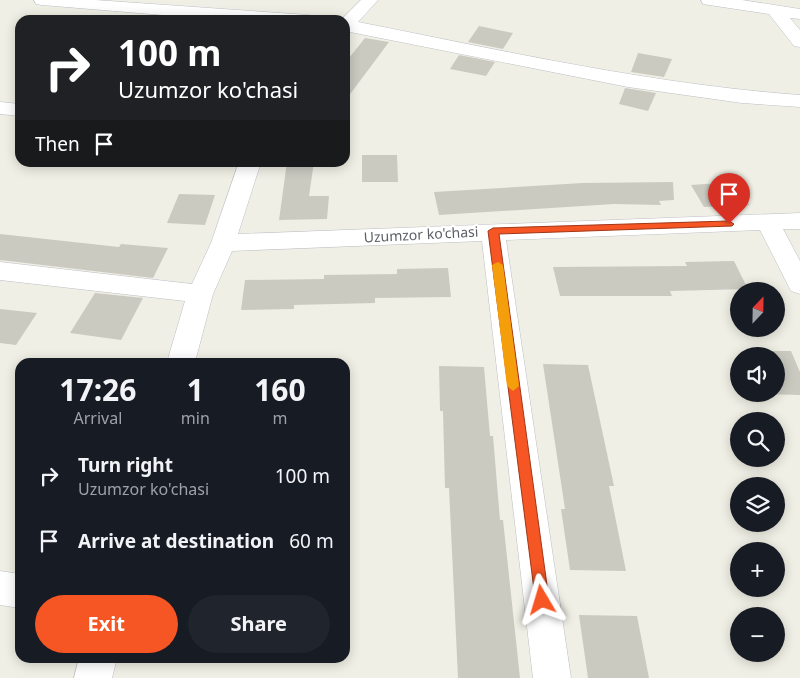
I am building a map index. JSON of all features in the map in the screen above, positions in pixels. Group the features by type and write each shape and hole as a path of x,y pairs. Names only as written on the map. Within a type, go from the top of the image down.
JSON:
{"street":[{"path":"42,0 145,10 226,15"},
{"path":"350,21 370,0"},
{"path":"709,0 800,14"},
{"path":"775,11 800,42"},
{"path":"350,27 650,86 735,98 800,101"},
{"path":"0,108 15,110"},
{"path":"182,358 200,294 223,243 248,167"},
{"name":"Uzumzor ko'chasi","path":"223,243 493,231 800,221"},
{"path":"768,223 800,285"},
{"path":"493,231 552,678"},
{"path":"0,271 200,294"},
{"path":"0,588 15,590"},
{"path":"93,678 97,663"}],"building":[{"path":"479,26 513,33 503,49 468,42"},
{"path":"365,38 389,42 350,94 350,57"},
{"path":"638,53 672,59 664,77 631,72"},
{"path":"459,55 495,62 486,76 450,69"},
{"path":"625,88 656,93 648,111 619,104"},
{"path":"362,155 397,155 398,182 362,182"},
{"path":"286,167 313,167 309,196 329,196 327,219 279,220"},
{"path":"673,182 674,200 659,201 661,205 614,204 439,215 434,192 582,183"},
{"path":"735,182 749,205 704,207 691,185"},
{"path":"179,194 215,195 205,225 167,223"},
{"path":"0,234 119,247 121,244 168,248 153,278 0,260"},
{"path":"734,261 744,282 730,282 730,289 670,291 672,296 560,296 553,267 687,266 685,262"},
{"path":"448,268 451,297 375,298 375,303 294,305 294,309 241,310 245,280 324,279 324,275 397,274 397,269"},
{"path":"95,293 143,298 121,340 70,333"},
{"path":"0,309 37,313 16,345 0,343"},
{"path":"785,351 791,351 800,372 800,395 785,395"},
{"path":"543,364 588,365 614,486 609,486 626,571 570,570 561,509 565,509"},
{"path":"439,366 484,367 490,436 493,436 500,520 503,520 520,678 458,678 449,488 445,488 443,411 440,411"},
{"path":"579,615 637,616 649,678 588,678"}],"slow traffic":[{"path":"498,265 513,386"}],"route":[{"path":"542,600 493,231 729,224"}]}
